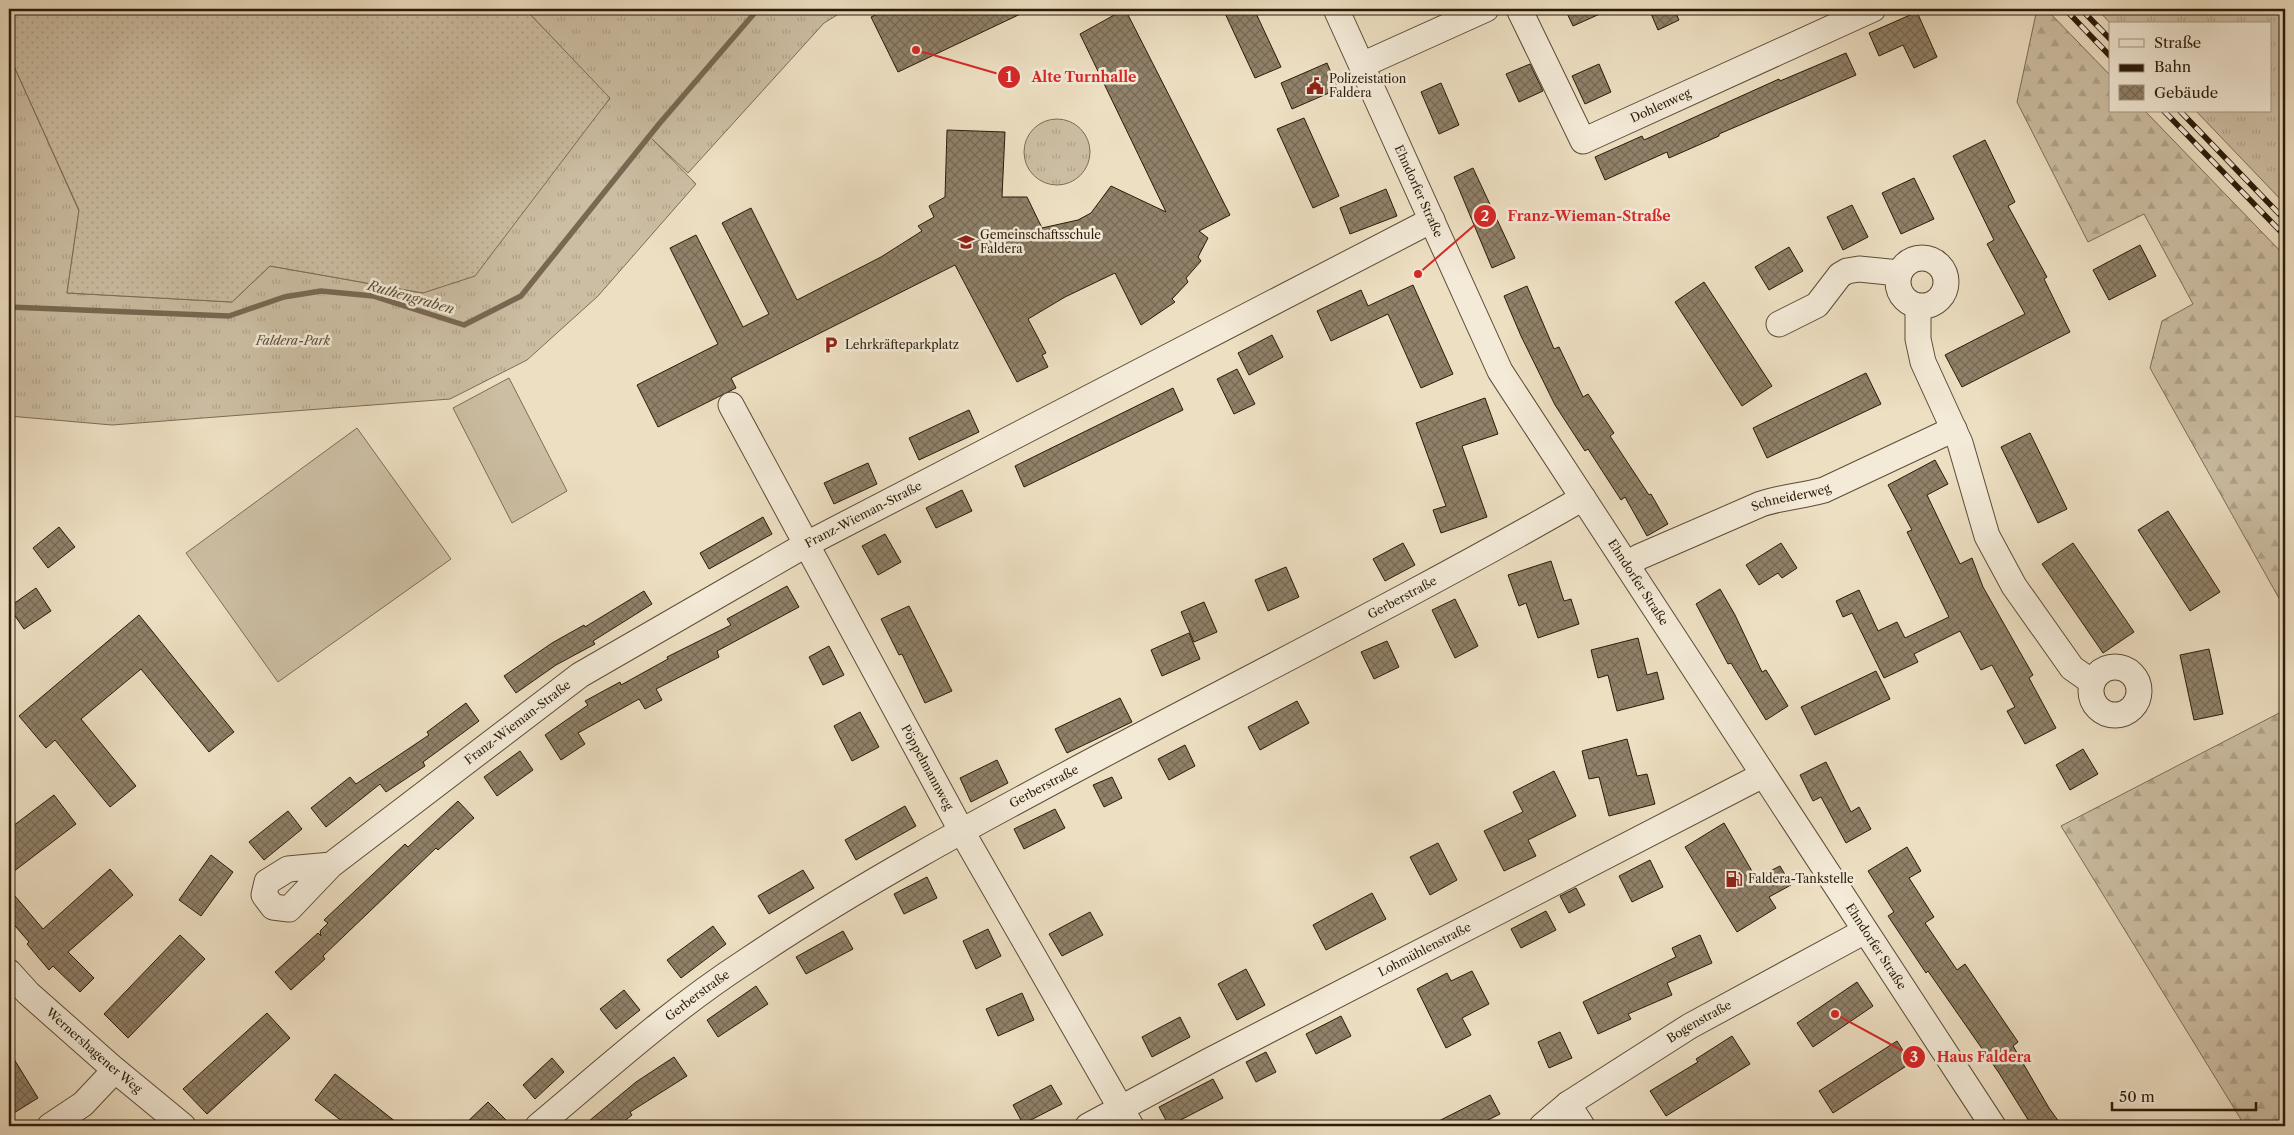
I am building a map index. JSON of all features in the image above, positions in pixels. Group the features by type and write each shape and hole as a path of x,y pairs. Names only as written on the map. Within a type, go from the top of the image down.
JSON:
{"street":[{"name":"Ehndorfer Straße","path":"1336,9 1500,371 1993,1126"},
{"path":"1362,65 1486,9"},
{"name":"Dohlenweg","path":"1519,9 1583,141 1873,9"},
{"name":"Franz-Wieman-Straße","path":"331,865 580,675 807,544 1432,220"},
{"path":"1919,258 1928,259 1937,263 1943,269 1947,284 1941,299 1926,307 1918,307 1903,298 1899,290 1899,273 1911,260 1919,258"},
{"path":"1779,324 1817,305 1840,275 1847,271 1859,269 1899,273"},
{"path":"1918,307 1918,339 1923,362 1954,429 1987,536 2014,586 2072,668 2092,682"},
{"name":"Pöppelmannweg","path":"731,405 961,830 1125,1117"},
{"name":"Schneiderweg","path":"1627,565 1640,557 1761,504 1778,498 1824,490 1954,429"},
{"name":"Gerberstraße","path":"538,1126 643,1038 741,964 844,897 961,830 1438,579 1583,498"},
{"name":"Lohmühlenstraße","path":"1088,1126 1125,1117 1764,775"},
{"name":"Bogenstraße","path":"1542,1126 1568,1104 1690,1026 1865,931"},
{"name":"Wernershagener Weg","path":"9,972 28,993 115,1070 183,1126"},
{"path":"50,1126 83,1104 115,1070"},
{"path":"1568,1104 1582,1126"}],"green space":[{"path":"9,9 525,9 610,98 475,276 423,293 270,266 232,302 67,293 79,210 9,55"},
{"name":"Faldera-Park","path":"532,9 847,9 824,23 688,173 652,139 696,184 598,296 527,360 450,399 112,425 9,416 9,55 79,211 67,293 232,302 270,266 423,293 610,99 528,12"},
{"path":"2037,9 2046,9 2109,74 2109,112 2146,112 2285,256 2285,609 2150,368 2162,321 2193,304 2144,214 2088,242 2017,102"},
{"path":"2097,9 2285,9 2285,204 2197,112 2272,112 2272,22 2109,22"},
{"path":"1057,119 1070,122 1080,129 1087,139 1090,152 1087,165 1080,175 1070,182 1057,185 1044,182 1034,175 1027,165 1024,152 1027,139 1034,129 1044,122"},
{"path":"509,378 567,491 512,523 453,408"},
{"path":"357,428 451,559 278,682 186,553"},
{"path":"2285,710 2285,1126 2245,1126 2061,826"}],"building":[{"path":"888,9 1031,9 898,72 871,17"},
{"path":"1125,9 1230,215 1199,231 1208,238 1198,257 1201,261 1186,278 1188,282 1172,299 1175,302 1141,325 1115,273 1065,297 1028,319 1046,353 1042,355 1048,367 1017,382 955,265 731,378 736,388 658,427 637,385 718,344 670,248 696,235 743,327 769,314 722,223 751,208 797,300 881,257 922,231 918,226 934,217 929,206 945,197 947,130 1005,132 1002,197 1027,197 1042,228 1078,220 1091,213 1111,186 1166,212 1080,34"},
{"path":"1223,9 1254,9 1281,67 1255,78"},
{"path":"1565,9 1611,9 1573,26"},
{"path":"1649,9 1674,9 1679,20 1658,30"},
{"path":"1917,12 1937,57 1914,68 1903,45 1879,56 1869,33"},
{"path":"1846,53 1856,75 1719,134 1719,136 1669,158 1667,152 1605,180 1595,157 1642,136 1644,140 1779,79 1780,81"},
{"path":"1327,63 1338,89 1292,109 1281,83"},
{"path":"1530,64 1543,91 1519,102 1506,74"},
{"path":"1599,64 1611,92 1585,104 1572,76"},
{"path":"1441,83 1459,125 1439,134 1421,92"},
{"path":"1304,118 1339,196 1313,208 1277,129"},
{"path":"1985,140 2015,202 2008,206 2047,277 2044,279 2070,332 1962,387 1945,355 2025,314 1987,244 1994,240 1953,156"},
{"path":"1473,168 1515,258 1492,268 1454,177"},
{"path":"1914,178 1934,219 1901,234 1882,193"},
{"path":"1386,189 1397,216 1350,234 1340,208"},
{"path":"1852,205 1868,237 1843,250 1827,217"},
{"path":"2140,245 2156,276 2109,300 2093,270"},
{"path":"1789,247 1803,271 1769,290 1755,267"},
{"path":"1704,282 1772,386 1742,406 1675,302"},
{"path":"1413,285 1453,374 1421,388 1388,314 1331,341 1317,311 1361,290 1368,306"},
{"path":"1527,286 1554,349 1559,347 1583,397 1588,394 1614,433 1610,436 1649,495 1651,494 1668,524 1647,536 1625,497 1621,500 1588,449 1585,451 1555,405 1521,336 1504,296"},
{"path":"1272,335 1283,357 1249,375 1238,353"},
{"path":"1237,369 1255,404 1234,414 1217,379"},
{"path":"1866,373 1881,404 1767,458 1753,428"},
{"path":"1173,388 1183,410 1024,487 1015,466"},
{"path":"1485,398 1498,434 1462,446 1487,517 1441,533 1433,510 1446,506 1416,423"},
{"path":"969,410 979,432 919,460 909,438"},
{"path":"2030,433 2067,509 2038,523 2001,447"},
{"path":"1935,460 1948,484 1927,495 1960,564 1972,558 1983,587 2033,675 2029,678 2056,728 2025,744 2007,711 2015,707 1992,665 1981,670 1960,631 1914,654 1918,662 1884,678 1852,613 1843,617 1836,601 1859,590 1878,631 1897,622 1905,638 1949,617 1907,532 1912,530 1888,485"},
{"path":"868,463 877,484 834,504 824,483"},
{"path":"962,490 972,511 936,528 926,508"},
{"path":"2168,511 2220,592 2190,611 2138,530"},
{"path":"763,517 772,534 709,569 700,553"},
{"path":"59,527 75,547 48,568 33,548"},
{"path":"885,534 901,562 878,575 862,546"},
{"path":"1403,543 1415,565 1385,581 1373,559"},
{"path":"1781,543 1797,568 1782,578 1778,573 1759,585 1746,565"},
{"path":"2073,543 2134,632 2103,653 2042,564"},
{"path":"1551,561 1564,601 1571,599 1579,624 1538,638 1526,603 1519,606 1508,575"},
{"path":"1286,567 1299,597 1268,611 1255,580"},
{"path":"787,586 799,607 717,651 719,657 656,689 662,700 645,709 639,699 578,733 585,744 561,760 545,735 588,705 585,701 620,682 621,685 668,659 667,657 731,625 727,619"},
{"path":"36,588 51,611 24,629 9,607"},
{"path":"1720,589 1735,615 1762,672 1766,670 1788,706 1766,720 1731,663 1728,664 1696,604"},
{"path":"644,591 652,604 593,641 595,644 556,665 516,693 504,676 552,643 584,625 585,627"},
{"path":"1455,599 1478,646 1455,658 1432,610"},
{"path":"1204,602 1217,632 1194,642 1181,612"},
{"path":"909,606 952,691 925,703 902,654 899,655 881,619"},
{"path":"139,615 234,732 209,752 141,669 81,719 136,786 110,807 55,740 46,748 19,716"},
{"path":"1189,633 1200,659 1162,676 1151,650"},
{"path":"1638,638 1647,675 1657,672 1664,699 1617,711 1608,675 1598,678 1591,650"},
{"path":"1387,641 1399,667 1374,679 1361,652"},
{"path":"829,646 844,675 823,685 809,657"},
{"path":"2209,649 2223,714 2194,720 2180,655"},
{"path":"1876,671 1890,699 1815,735 1801,707"},
{"path":"1120,698 1132,722 1067,753 1055,729"},
{"path":"1297,701 1309,723 1260,750 1248,727"},
{"path":"466,703 479,721 423,762 425,766 386,792 380,784 326,827 311,808 350,777 356,784 429,735 427,732"},
{"path":"860,712 879,747 852,761 834,726"},
{"path":"1627,739 1637,776 1647,774 1655,804 1609,816 1599,777 1589,779 1582,751"},
{"path":"1185,745 1195,766 1169,780 1158,759"},
{"path":"2083,749 2098,774 2070,790 2056,765"},
{"path":"520,751 533,770 497,796 484,777"},
{"path":"997,760 1008,783 971,802 960,778"},
{"path":"1826,762 1851,812 1859,807 1871,829 1846,843 1821,797 1813,801 1800,775"},
{"path":"1554,771 1576,816 1528,840 1536,856 1504,871 1484,831 1523,812 1513,792"},
{"path":"1112,777 1122,798 1104,807 1093,785"},
{"path":"54,795 76,824 9,875 9,829"},
{"path":"458,801 474,818 438,850 436,848 323,956 325,959 291,990 275,972 318,933 321,936 320,931 328,923 324,920 405,844 408,847"},
{"path":"905,806 916,826 856,860 845,840"},
{"path":"1055,809 1065,828 1024,849 1014,829"},
{"path":"288,811 302,829 264,860 249,842"},
{"path":"1724,823 1756,878 1780,866 1791,885 1769,897 1776,908 1737,932 1685,847"},
{"path":"1438,843 1457,880 1430,895 1410,857"},
{"path":"1907,847 1921,871 1909,878 1934,917 1925,923 1957,970 1965,964 2018,1042 2013,1046 2049,1108 2062,1126 2032,1126 1999,1073 1928,971 1926,973 1888,916 1894,912 1868,871"},
{"path":"211,855 233,872 201,916 179,900"},
{"path":"1650,860 1663,887 1632,902 1619,876"},
{"path":"110,869 133,895 68,952 94,978 80,992 53,966 49,970 27,944 29,942 9,919 9,889 43,929"},
{"path":"803,870 814,888 769,914 758,896"},
{"path":"927,877 937,898 904,914 894,894"},
{"path":"1576,888 1585,905 1569,913 1560,896"},
{"path":"1372,893 1386,919 1326,950 1313,925"},
{"path":"1546,911 1556,930 1521,948 1511,929"},
{"path":"1090,912 1103,935 1062,956 1049,934"},
{"path":"713,926 726,944 681,978 667,960"},
{"path":"988,929 1001,956 976,969 963,941"},
{"path":"843,931 853,949 806,974 796,957"},
{"path":"180,935 205,959 128,1038 104,1014"},
{"path":"1700,935 1712,963 1667,983 1672,995 1628,1014 1631,1019 1598,1034 1583,1002 1676,957 1672,948"},
{"path":"1246,969 1265,1005 1237,1020 1218,984"},
{"path":"1472,971 1489,1004 1462,1018 1471,1035 1446,1048 1417,989 1447,973 1451,981"},
{"path":"1857,982 1873,1006 1813,1047 1797,1023"},
{"path":"756,986 768,1004 718,1037 707,1020"},
{"path":"624,990 640,1010 616,1029 600,1009"},
{"path":"1022,993 1034,1020 998,1036 986,1009"},
{"path":"267,1013 290,1038 207,1114 183,1089"},
{"path":"1341,1016 1351,1036 1316,1054 1306,1034"},
{"path":"1180,1017 1190,1037 1152,1057 1142,1037"},
{"path":"1560,1032 1572,1058 1549,1068 1538,1042"},
{"path":"1732,1036 1750,1064 1666,1116 1650,1091 1698,1062 1696,1059"},
{"path":"1897,1041 1911,1063 1833,1113 1819,1091"},
{"path":"9,1051 38,1098 9,1116"},
{"path":"1266,1052 1276,1072 1256,1082 1246,1062"},
{"path":"674,1057 687,1076 630,1112 632,1115 618,1126 583,1126 636,1082"},
{"path":"552,1058 564,1072 535,1099 523,1085"},
{"path":"335,1074 401,1126 348,1126 315,1100"},
{"path":"1213,1079 1223,1098 1169,1126 1159,1107"},
{"path":"1051,1085 1062,1104 1023,1124 1013,1105"},
{"path":"1490,1095 1500,1114 1476,1126 1429,1126"},
{"path":"488,1102 512,1126 463,1126"}],"waterway":[{"name":"Ruthengraben","path":"9,307 229,316 284,297 321,291 373,296 464,325 521,296 659,124 758,9"}],"railway":[{"path":"2065,9 2109,55"},
{"path":"2081,9 2109,38"},
{"path":"2165,112 2285,236"},
{"path":"2181,112 2285,220"}],"place":[{"name":"Alte Turnhalle","path":"916,50"},
{"name":"Polizeistation Faldera","path":"1315,86"},
{"name":"Gemeinschaftsschule Faldera","path":"966,242"},
{"name":"Franz-Wieman-Straße","path":"1418,274"},
{"name":"Lehrkräfteparkplatz","path":"831,345"},
{"name":"Faldera-Tankstelle","path":"1734,879"},
{"name":"Haus Faldera","path":"1835,1014"}]}
